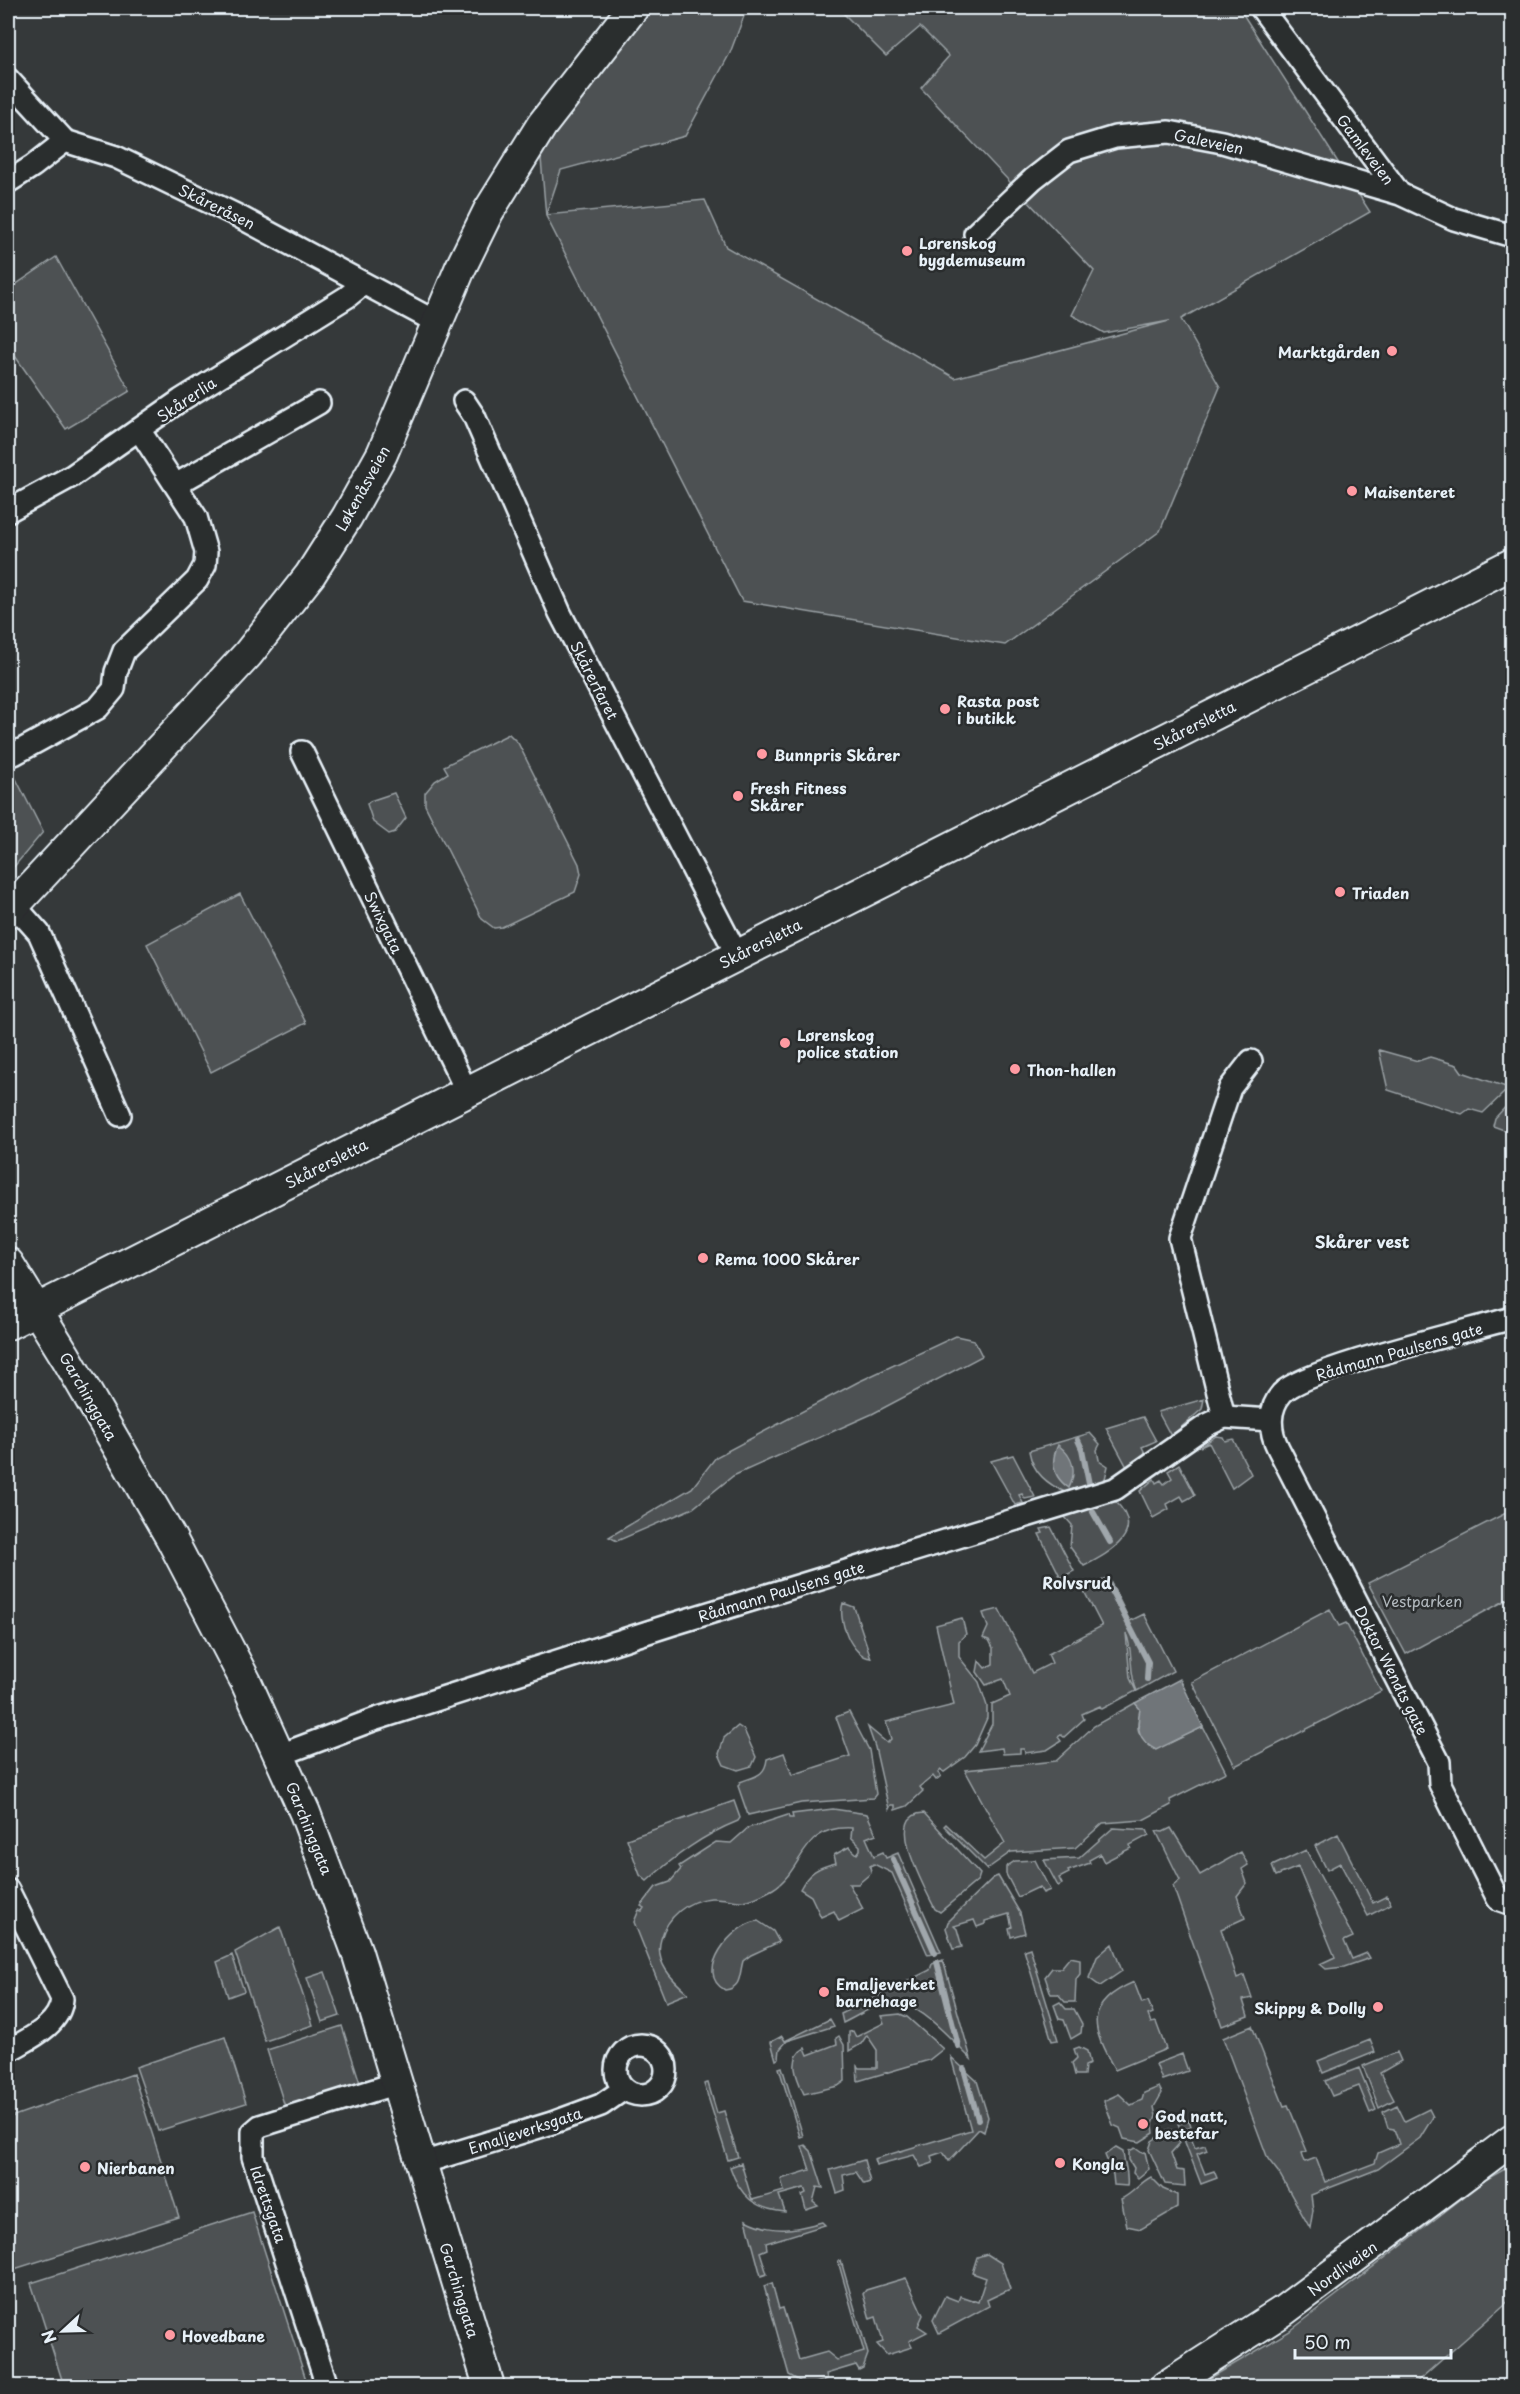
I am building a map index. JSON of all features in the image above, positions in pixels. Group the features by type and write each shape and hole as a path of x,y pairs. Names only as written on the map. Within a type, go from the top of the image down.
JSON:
{"street":[{"name":"Løkenåsveien","path":"11,909 206,701 294,599 347,517 378,462 398,422 471,244 521,155 563,94 633,8"},
{"name":"Gamleveien","path":"1261,8 1400,194 1454,219 1512,236"},
{"path":"8,79 64,141 33,166 8,182"},
{"name":"Galeveien","path":"975,234 1034,179 1069,151 1126,136 1169,132 1222,142 1400,194"},
{"name":"Skåreråsen","path":"64,141 116,157 248,221 438,322"},
{"name":"Skårerlia","path":"8,511 72,476 140,431 181,400 347,297 363,284"},
{"name":"Skårerfaret","path":"464,401 474,416 560,613 737,955"},
{"path":"177,484 319,403"},
{"path":"14,754 98,708 108,699 124,651 197,580 205,565 207,552 203,535 177,484 140,431"},
{"name":"Skårersletta","path":"8,1324 1512,564"},
{"name":"Swixgata","path":"302,752 467,1092"},
{"path":"11,909 39,933 120,1115"},
{"path":"1251,1061 1230,1088 1180,1238 1224,1417 1271,1425"},
{"path":"8,1263 37,1310"},
{"name":"Garchinggata","path":"37,1310 171,1538 246,1682 305,1813 357,1952 489,2386"},
{"name":"Rådmann Paulsens gate","path":"1271,1425 1273,1406 1281,1394 1314,1374 1512,1318"},
{"name":"Rådmann Paulsens gate","path":"280,1755 373,1720 662,1628 1115,1489 1207,1425 1224,1417"},
{"name":"Doktor Wendts gate","path":"1271,1425 1278,1448 1439,1762 1440,1784 1498,1899 1512,1904"},
{"path":"8,1890 62,1999 61,2009 51,2024 8,2051"},
{"name":"Idrettsgata","path":"327,2386 253,2157 253,2132 260,2126 397,2083"},
{"name":"Emaljeverksgata","path":"422,2163 552,2123 601,2105 624,2090"},
{"name":"Nordliveien","path":"1166,2386 1283,2311 1512,2140"}],"green space":[{"path":"653,8 747,8 730,53 685,136 561,170 546,215 705,200 726,247 955,378 1169,321 1104,333 1072,315 1094,271 921,88 949,56 920,27 886,56 838,8 1239,8 1370,212 1181,319 1220,387 1160,531 1005,645 742,601 546,216 540,147"},
{"path":"56,257 130,391 66,429 8,346 8,290"},
{"path":"509,734 518,743 579,864 581,874 575,892 502,927 494,928 482,919 425,805 425,793 435,781 448,773 444,766"},
{"path":"8,763 43,832 8,874"},
{"path":"394,793 406,818 395,832 389,834 373,822 367,804"},
{"path":"240,894 306,1023 211,1072 147,944"},
{"path":"1379,1050 1418,1061 1430,1057 1457,1065 1462,1072 1509,1088 1483,1113 1469,1109 1462,1114 1388,1090"},
{"path":"1512,1100 1512,1133 1493,1126 1495,1118"},
{"path":"956,1336 974,1340 982,1356 872,1414 733,1476 693,1508 617,1541 609,1537 692,1488 716,1457 858,1382"},
{"path":"1204,1399 1202,1409 1171,1436 1158,1412"},
{"path":"1143,1417 1156,1441 1142,1447 1145,1453 1127,1467 1106,1428"},
{"path":"1090,1433 1100,1444 1097,1450 1099,1460 1108,1466 1104,1483 1067,1493 1047,1482 1034,1466 1029,1451"},
{"path":"1216,1436 1223,1437 1225,1441 1233,1439 1251,1474 1232,1488 1209,1443 1200,1447"},
{"path":"1013,1455 1035,1497 1025,1499 1022,1494 1019,1495 1023,1503 1015,1505 991,1461"},
{"path":"1179,1464 1195,1495 1184,1501 1181,1496 1167,1504 1169,1509 1153,1518 1140,1491 1154,1479 1156,1483 1161,1480 1164,1484 1172,1478 1168,1471"},
{"path":"1114,1500 1124,1511 1127,1531 1114,1547 1084,1566 1070,1547 1072,1525 1063,1515"},
{"name":"Vestparken","path":"1512,1510 1512,1597 1406,1654 1368,1583"},
{"path":"1051,1527 1074,1571 1061,1578 1039,1534 1043,1533 1041,1529"},
{"path":"1108,1577 1130,1621 1144,1614 1173,1671 1137,1691 1126,1633 1130,1678 1136,1691 1102,1709 1100,1706 1082,1714 1084,1719 1064,1737 1061,1735 1058,1737 1061,1741 1047,1750 1025,1753 1024,1749 1020,1749 1020,1753 1003,1754 1002,1748 978,1751 992,1724 992,1704 1010,1696 1003,1679 986,1685 977,1672 979,1661 985,1668 993,1664 993,1648 989,1640 983,1638 988,1627 983,1613 999,1609 1032,1673 1052,1663 1048,1654 1102,1626 1084,1591"},
{"path":"843,1603 854,1607 871,1658 864,1656 852,1645 842,1619"},
{"path":"1330,1609 1339,1626 1346,1623 1381,1691 1235,1766 1192,1682"},
{"path":"962,1618 966,1634 959,1641 959,1657 979,1682 987,1706 987,1718 975,1745 965,1757 944,1772 941,1770 938,1773 941,1776 936,1780 933,1776 920,1787 923,1791 907,1806 895,1810 895,1805 891,1805 889,1809 875,1747 868,1727 887,1743 891,1739 886,1722 954,1705 936,1625"},
{"path":"1135,1703 1141,1709 1139,1732 1156,1749 1203,1727 1226,1772 1170,1800 1171,1805 1143,1820 1103,1823 1075,1848 1011,1852 987,1869 944,1826 946,1824 984,1860 1005,1843 965,1770 1056,1761 1094,1726"},
{"path":"849,1712 869,1750 876,1794 873,1798 801,1803 748,1815 738,1786 740,1782 761,1773 767,1759 784,1753 792,1775 850,1756 836,1717"},
{"path":"738,1726 744,1730 756,1757 752,1766 738,1770 724,1765 719,1754 724,1738"},
{"path":"734,1801 740,1818 738,1821 690,1847 647,1881 640,1875 627,1839"},
{"path":"833,1809 867,1814 876,1834 866,1838 874,1856 883,1852 886,1858 898,1853 941,1952 928,1955 892,1873 874,1864 870,1866 871,1873 858,1884 849,1884 863,1909 839,1921 834,1911 821,1917 811,1896 800,1889 803,1883 815,1871 836,1863 834,1855 849,1847 857,1854 860,1850 860,1846 851,1837 852,1828 835,1829 822,1833 813,1841 792,1871 770,1891 743,1901 702,1899 686,1906 673,1917 661,1939 660,1955 666,1970 688,1993 666,2002 634,1922 639,1910 642,1911 644,1908 641,1906 656,1887 670,1882 681,1869 679,1866 716,1842 731,1843 748,1828 788,1815 789,1818 793,1818 792,1814"},
{"path":"924,1813 980,1874 978,1880 940,1912 935,1909 924,1887 907,1839 907,1826 912,1817"},
{"path":"1113,1828 1147,1830 1149,1835 1130,1845 1131,1848 1104,1862 1100,1854 1089,1860 1090,1863 1068,1871 1069,1873 1059,1878 1062,1884 1058,1886 1044,1860 1079,1858"},
{"path":"1171,1828 1200,1875 1241,1852 1248,1865 1242,1869 1247,1883 1237,1896 1245,1918 1221,1929 1237,1978 1244,1975 1252,1998 1243,2000 1248,2016 1222,2026 1173,1886 1180,1880 1156,1831 1163,1832"},
{"path":"1338,1834 1373,1903 1387,1896 1391,1904 1368,1916 1340,1863 1327,1870 1315,1846"},
{"path":"1306,1850 1353,1937 1344,1941 1352,1959 1367,1953 1370,1958 1344,1967 1326,1969 1320,1964 1335,1957 1298,1867 1276,1876 1272,1866"},
{"path":"1035,1860 1050,1890 1043,1893 1039,1887 1018,1897 1006,1874 1006,1867 1015,1861"},
{"path":"998,1876 1020,1913 1025,1933 1011,1937 1009,1928 1012,1927 1009,1914 985,1921 985,1924 977,1927 974,1920 954,1926 962,1947 953,1949 946,1928 948,1922 993,1878"},
{"path":"758,1921 773,1931 779,1942 743,1961 737,1983 725,1990 716,1982 713,1972 720,1950 737,1931"},
{"path":"280,1927 313,2025 265,2041 235,1952"},
{"path":"1112,1944 1122,1971 1100,1986 1089,1978 1097,1957"},
{"path":"1030,1948 1058,2040 1052,2041 1024,1950"},
{"path":"232,1955 244,1991 228,1997 217,1962"},
{"path":"1070,1957 1080,1959 1080,1974 1076,1979 1075,2002 1065,2002 1058,1994 1051,1994 1045,1977 1052,1968 1061,1968"},
{"path":"943,1960 971,2059 943,2031 908,2005 896,2002 885,2003 843,2023 841,2014 930,1970 932,1964"},
{"path":"325,1972 340,2016 322,2022 307,1978"},
{"path":"1134,1982 1142,2003 1148,2001 1153,2013 1148,2015 1151,2023 1156,2022 1166,2049 1115,2070 1101,2042 1096,2018 1099,2008 1106,1999"},
{"path":"1060,2002 1066,2009 1074,2009 1082,2024 1081,2033 1071,2039 1064,2020 1059,2019 1054,2005"},
{"path":"900,2014 907,2017 943,2049 929,2060 858,2081 857,2066 877,2068 877,2050 867,2035 861,2044 849,2051 849,2032 853,2031 856,2037 884,2023 881,2016"},
{"path":"830,2019 834,2026 787,2041 780,2049 779,2058 776,2060 771,2042 782,2036 785,2041"},
{"path":"342,2026 361,2086 286,2110 267,2050"},
{"path":"1252,2026 1284,2106 1288,2105 1307,2151 1302,2153 1305,2162 1316,2158 1325,2182 1375,2163 1378,2153 1399,2144 1394,2129 1388,2128 1383,2112 1397,2105 1405,2121 1429,2109 1433,2117 1420,2138 1378,2169 1311,2195 1313,2210 1310,2228 1279,2173 1268,2159 1223,2038"},
{"path":"839,2036 844,2045 845,2081 838,2086 804,2094 795,2069 796,2057 805,2048 808,2055 837,2044 836,2038"},
{"path":"225,2037 246,2103 158,2131 136,2067"},
{"path":"1370,2040 1375,2052 1323,2073 1318,2061"},
{"path":"1079,2047 1087,2051 1090,2064 1085,2066 1084,2075 1075,2075 1072,2063 1077,2058 1074,2049"},
{"path":"1397,2052 1401,2061 1380,2073 1394,2100 1379,2108 1363,2066"},
{"path":"1182,2054 1188,2071 1162,2080 1156,2064"},
{"path":"951,2057 977,2081 988,2117 984,2132 979,2129 949,2161 943,2152 931,2156 933,2163 921,2167 914,2155 876,2165 874,2159 971,2130"},
{"path":"782,2067 803,2136 800,2137 779,2068"},
{"path":"1359,2068 1376,2110 1370,2113 1359,2086 1332,2096 1325,2081"},
{"name":"Nierbanen","path":"133,2074 179,2217 8,2271 8,2118"},
{"path":"708,2083 717,2113 724,2111 738,2157 728,2160 704,2084"},
{"path":"1159,2087 1162,2093 1154,2107 1156,2116 1153,2124 1154,2133 1140,2142 1124,2139 1120,2128 1113,2125 1104,2101 1119,2094 1131,2105 1142,2100 1144,2093"},
{"path":"1189,2120 1191,2126 1187,2128 1195,2148 1205,2145 1207,2150 1197,2154 1205,2174 1214,2171 1217,2178 1201,2184 1178,2124"},
{"path":"1169,2129 1176,2132 1180,2143 1171,2153 1177,2170 1184,2171 1185,2186 1165,2184 1149,2150 1152,2141"},
{"path":"805,2145 811,2151 823,2188 817,2187 813,2202 818,2206 806,2210 802,2195 806,2193 804,2188 779,2195 785,2212 765,2208 750,2199 738,2186 730,2167 741,2163 752,2200 784,2191 781,2179 810,2170 802,2146"},
{"path":"1116,2147 1123,2151 1127,2186 1114,2185 1113,2175 1105,2155"},
{"path":"1135,2148 1142,2153 1145,2152 1149,2169 1138,2178 1133,2173 1134,2168 1129,2160 1129,2151"},
{"path":"864,2160 870,2182 864,2184 856,2172 843,2175 845,2190 837,2193 830,2170"},
{"path":"1512,2165 1512,2298 1412,2386 1197,2386 1290,2331 1487,2179"},
{"path":"1151,2177 1163,2189 1177,2195 1177,2208 1141,2229 1127,2226 1121,2199"},
{"name":"Hovedbane","path":"252,2212 308,2386 64,2386 31,2283"},
{"path":"746,2220 775,2229 793,2229 822,2222 825,2225 766,2243 767,2249 760,2252 767,2274 761,2276"},
{"path":"987,2254 1001,2263 1010,2289 987,2300 989,2306 939,2333 933,2320 945,2296 958,2301 960,2296 978,2302 986,2278 972,2273 977,2257"},
{"path":"838,2261 841,2261 868,2354 863,2368 859,2370 856,2365 826,2374 827,2379 808,2386 789,2375 764,2286 772,2283 779,2309 783,2308 799,2360 827,2352 837,2360 864,2352"},
{"path":"906,2278 923,2315 918,2326 927,2332 909,2341 912,2347 887,2355 877,2344 883,2342 876,2317 870,2319 863,2294 866,2290"}],"shaded area":[{"path":"1058,1445 1067,1454 1072,1464 1073,1476 1069,1488 1059,1479 1054,1469 1054,1457"},
{"path":"1180,1679 1203,1727 1156,1750 1142,1738 1138,1722 1140,1709 1135,1703"}],"waterway":[{"path":"1078,1440 1089,1484"},
{"path":"1093,1512 1110,1542"},
{"path":"1108,1584 1148,1662 1147,1679"},
{"path":"893,1859 935,1953"},
{"path":"937,1962 958,2046"},
{"path":"964,2069 978,2119"}],"place":[{"name":"Lørenskog bygdemuseum","path":"907,251"},
{"name":"Marktgården","path":"1392,351"},
{"name":"Maisenteret","path":"1352,491"},
{"name":"Rasta post i butikk","path":"945,709"},
{"name":"Bunnpris Skårer","path":"762,754"},
{"name":"Fresh Fitness Skårer","path":"738,796"},
{"name":"Triaden","path":"1340,892"},
{"name":"Lørenskog police station","path":"785,1043"},
{"name":"Thon-hallen","path":"1015,1069"},
{"name":"Rema 1000 Skårer","path":"703,1258"},
{"name":"Emaljeverket barnehage","path":"824,1992"},
{"name":"Skippy & Dolly","path":"1378,2007"},
{"name":"God natt, bestefar","path":"1143,2124"},
{"name":"Kongla","path":"1060,2163"},
{"name":"Nierbanen","path":"85,2167"},
{"name":"Hovedbane","path":"170,2335"}],"district":[{"name":"Skårer vest","path":"1362,1241"},
{"name":"Rolvsrud","path":"1077,1582"}]}
